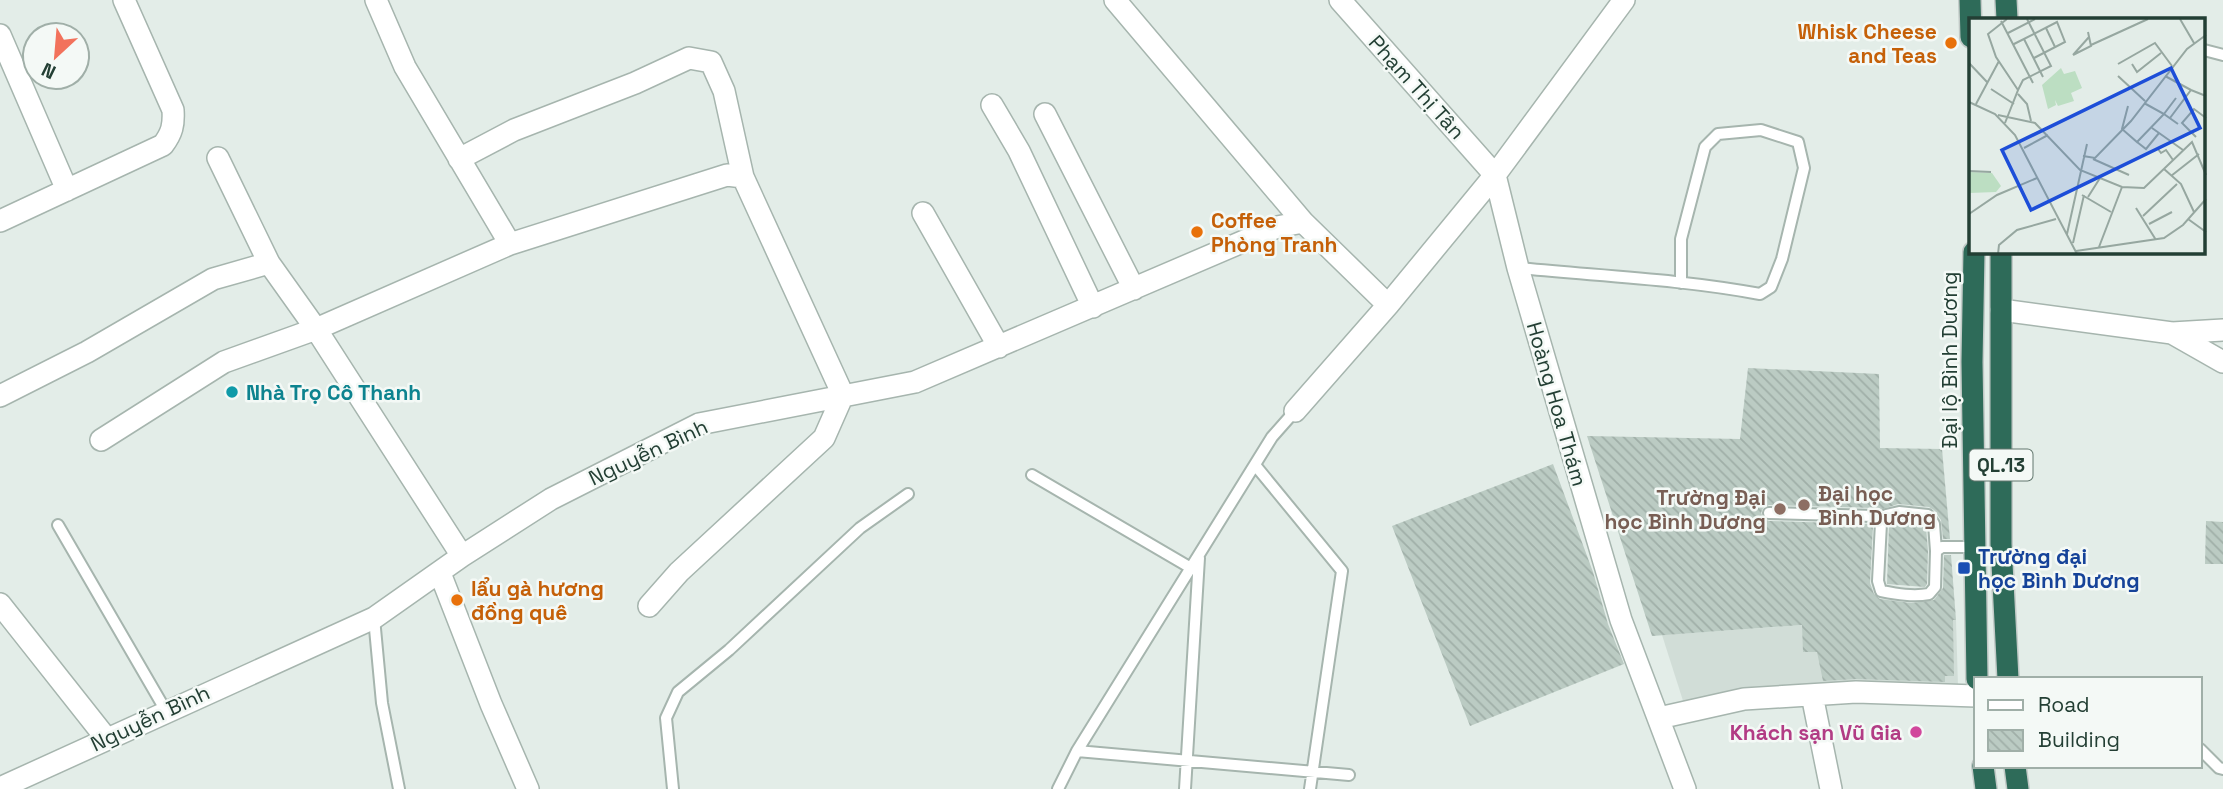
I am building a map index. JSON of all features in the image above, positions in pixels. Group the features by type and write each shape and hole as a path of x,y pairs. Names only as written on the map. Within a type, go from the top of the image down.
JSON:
{"highway":[{"path":"1970,0 1970,18"},
{"path":"2006,0 2007,18"},
{"name":"Đại lộ Bình Dương","path":"1974,254 1972,362 1977,677"},
{"name":"QL.13","path":"2001,254 2001,544 2008,677"},
{"path":"1983,768 1986,789"},
{"path":"2015,768 2018,789"}],"street":[{"path":"0,221 163,145 174,126 173,110 165,89 124,0"},
{"path":"376,0 405,67 510,244"},
{"path":"1115,0 1303,222 1388,305"},
{"name":"Phạm Thị Tân","path":"1340,0 1495,175"},
{"path":"1295,411 1388,305 1495,175 1624,0"},
{"path":"0,35 67,190"},
{"path":"459,159 514,130 635,83 689,58 711,62 724,91 743,177 843,395 824,438 679,572 649,606"},
{"path":"992,105 1019,151 1093,307"},
{"path":"1045,114 1134,289"},
{"path":"218,158 269,263 316,329 463,556"},
{"name":"Hoàng Hoa Thám","path":"1495,175 1518,268 1621,620 1685,789"},
{"path":"101,440 224,362 316,329 510,244 727,176 743,177"},
{"path":"923,214 999,348"},
{"name":"Nguyễn Bình","path":"0,788 374,618 551,499 699,424 915,382 1277,227 1303,222"},
{"path":"0,397 87,352 214,279 269,263"},
{"path":"2001,310 2172,333 2223,330"},
{"path":"2172,333 2223,362"},
{"path":"440,573 491,704 528,789"},
{"path":"0,604 106,738"},
{"path":"1659,718 1744,699 1856,692 1974,696"},
{"path":"1812,695 1831,789"}],"lane":[{"path":"2206,51 2223,55"},
{"path":"1518,268 1724,287 1760,294 1771,287 1782,259 1804,168 1798,142 1761,130 1717,134 1705,147 1693,184 1681,239 1681,283"},
{"path":"1058,789 1077,751 1255,464 1272,437 1295,411"},
{"path":"1255,464 1342,571 1310,789"},
{"path":"1032,475 1191,568"},
{"path":"673,789 666,718 678,692 729,650 860,528 908,494"},
{"path":"1899,512 1928,515 1934,524 1936,551 1935,587 1929,594 1919,596 1881,591 1878,581 1881,523 1886,515 1899,512"},
{"path":"1769,513 1874,516 1881,523"},
{"path":"58,525 166,711"},
{"path":"1936,551 1942,547 1975,547"},
{"path":"1185,789 1199,555"},
{"path":"374,618 382,703 398,789"},
{"path":"1077,751 1349,775"},
{"path":"2202,752 2223,769"}],"shaded area":[{"path":"1956,620 1958,687 1685,707 1662,635 1846,622"}],"building":[{"name":"Đại học Bình Dương","path":"1748,368 1879,374 1880,448 1942,449 1950,539 1943,539 1941,520 1929,507 1898,504 1880,510 1769,505 1763,508 1761,513 1764,519 1769,521 1871,524 1870,583 1874,594 1880,599 1911,603 1934,600 1943,588 1944,555 1951,555 1956,620 1953,620 1954,676 1945,676 1945,682 1856,679 1823,681 1817,652 1803,652 1802,625 1652,636 1587,436 1740,439"},
{"path":"1553,464 1624,664 1470,726 1392,526"},
{"path":"1899,520 1923,522 1926,527 1928,551 1925,587 1887,584 1889,525"},
{"path":"2206,521 2223,522 2223,564 2205,564"}],"place":[{"name":"Whisk Cheese and Teas","path":"1951,43"},
{"name":"Coffee Phòng Tranh","path":"1197,232"},
{"name":"Nhà Trọ Cô Thanh","path":"232,392"},
{"name":"Đại học Bình Dương","path":"1804,505"},
{"name":"Trường Đại học Bình Dương","path":"1780,509"},
{"name":"Trường đại học Bình Dương","path":"1964,568"},
{"name":"lẩu gà hương đồng quê","path":"457,600"},
{"name":"Khách sạn Vũ Gia","path":"1916,732"}]}
